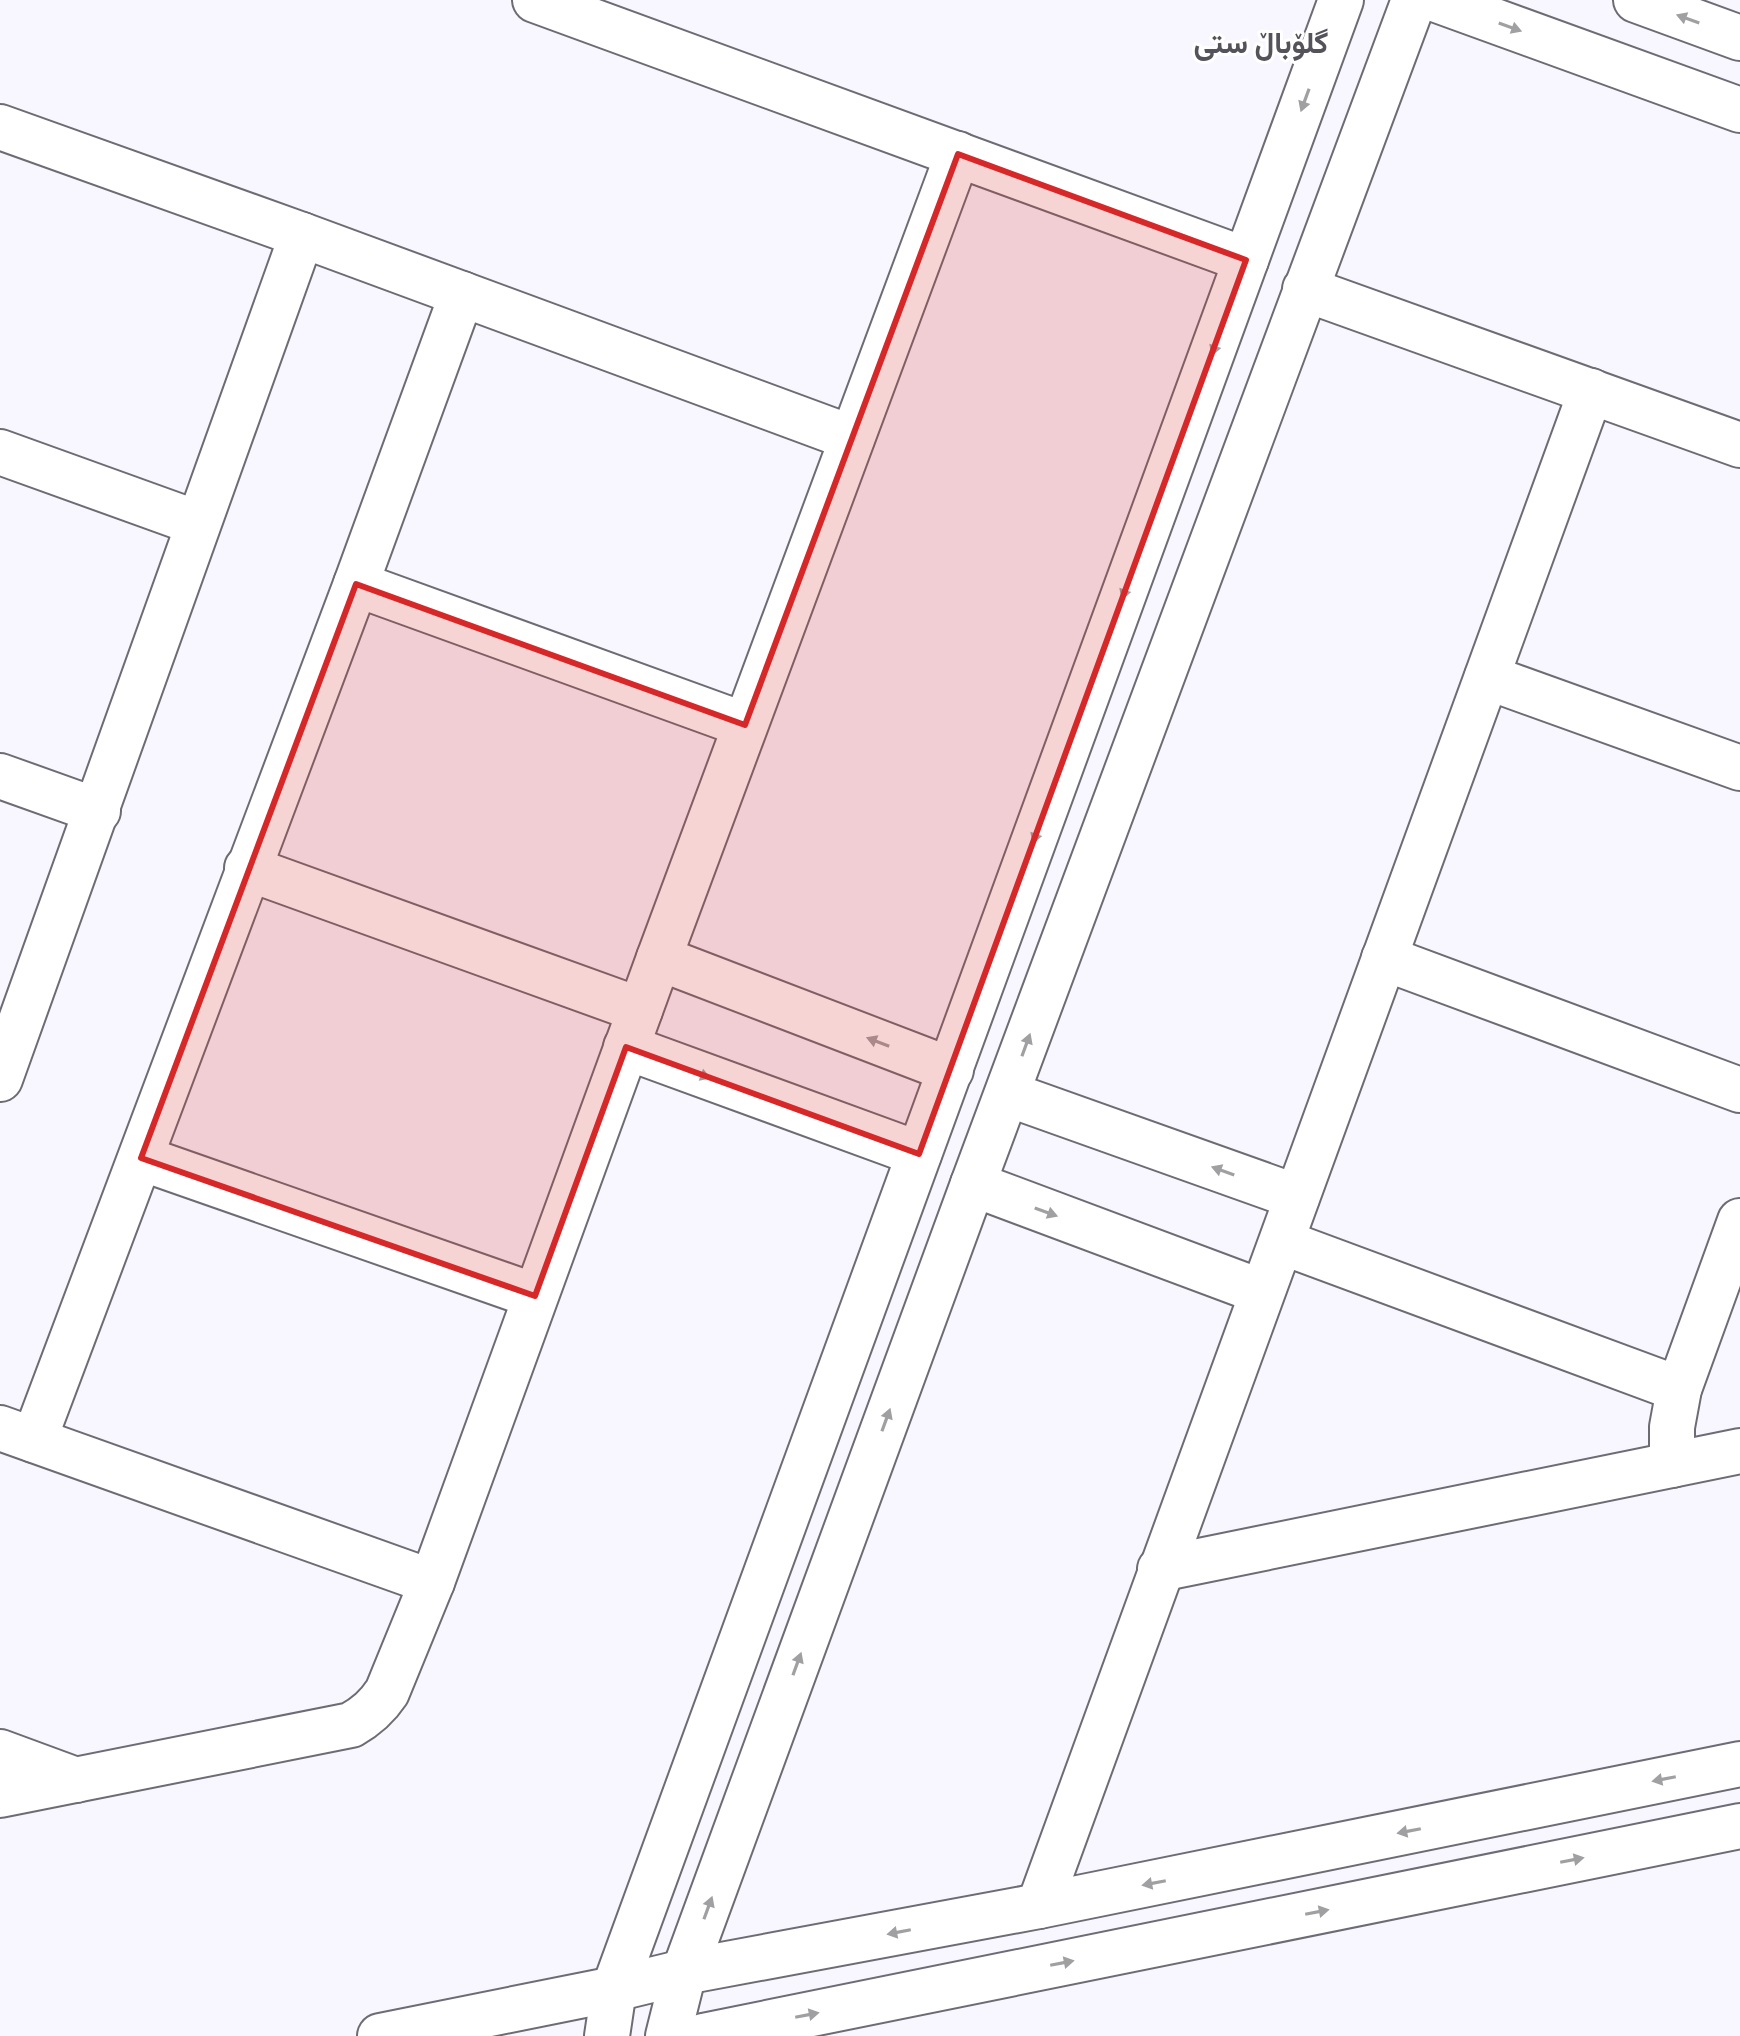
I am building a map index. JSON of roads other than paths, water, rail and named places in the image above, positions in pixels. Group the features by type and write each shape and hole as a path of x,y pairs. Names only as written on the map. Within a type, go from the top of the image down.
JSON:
{"street":[{"path":"535,0 1246,260"},
{"path":"607,2036 614,1989 1341,0"},
{"path":"668,2036 684,1972 973,1184 1414,0"},
{"path":"1437,0 1740,110"},
{"path":"1636,0 1740,38"},
{"path":"0,127 852,438"},
{"path":"0,1795 343,1727 366,1717 387,1692 432,1582 633,1028 958,154"},
{"path":"0,1079 302,235"},
{"path":"1305,289 1740,445"},
{"path":"432,1582 17,1434 141,1158 462,294"},
{"path":"1039,1906 1591,391"},
{"path":"0,452 197,523"},
{"path":"356,584 745,725"},
{"path":"1487,677 1740,768"},
{"path":"0,776 98,811"},
{"path":"247,868 633,1028 919,1154"},
{"path":"659,958 951,1070"},
{"path":"1384,958 1740,1090"},
{"path":"1008,1094 1297,1197"},
{"path":"141,1158 535,1296"},
{"path":"973,1184 1262,1292"},
{"path":"1672,1465 1672,1427 1679,1389 1740,1221"},
{"path":"1282,1242 1679,1389"},
{"path":"1160,1569 1740,1451"},
{"path":"0,1752 76,1780"},
{"path":"380,2036 684,1972 1039,1906 1740,1764"},
{"path":"703,2036 1740,1826"}],"district":[{"name":"گلۆباڵ ستی","path":"1261,43"}]}
